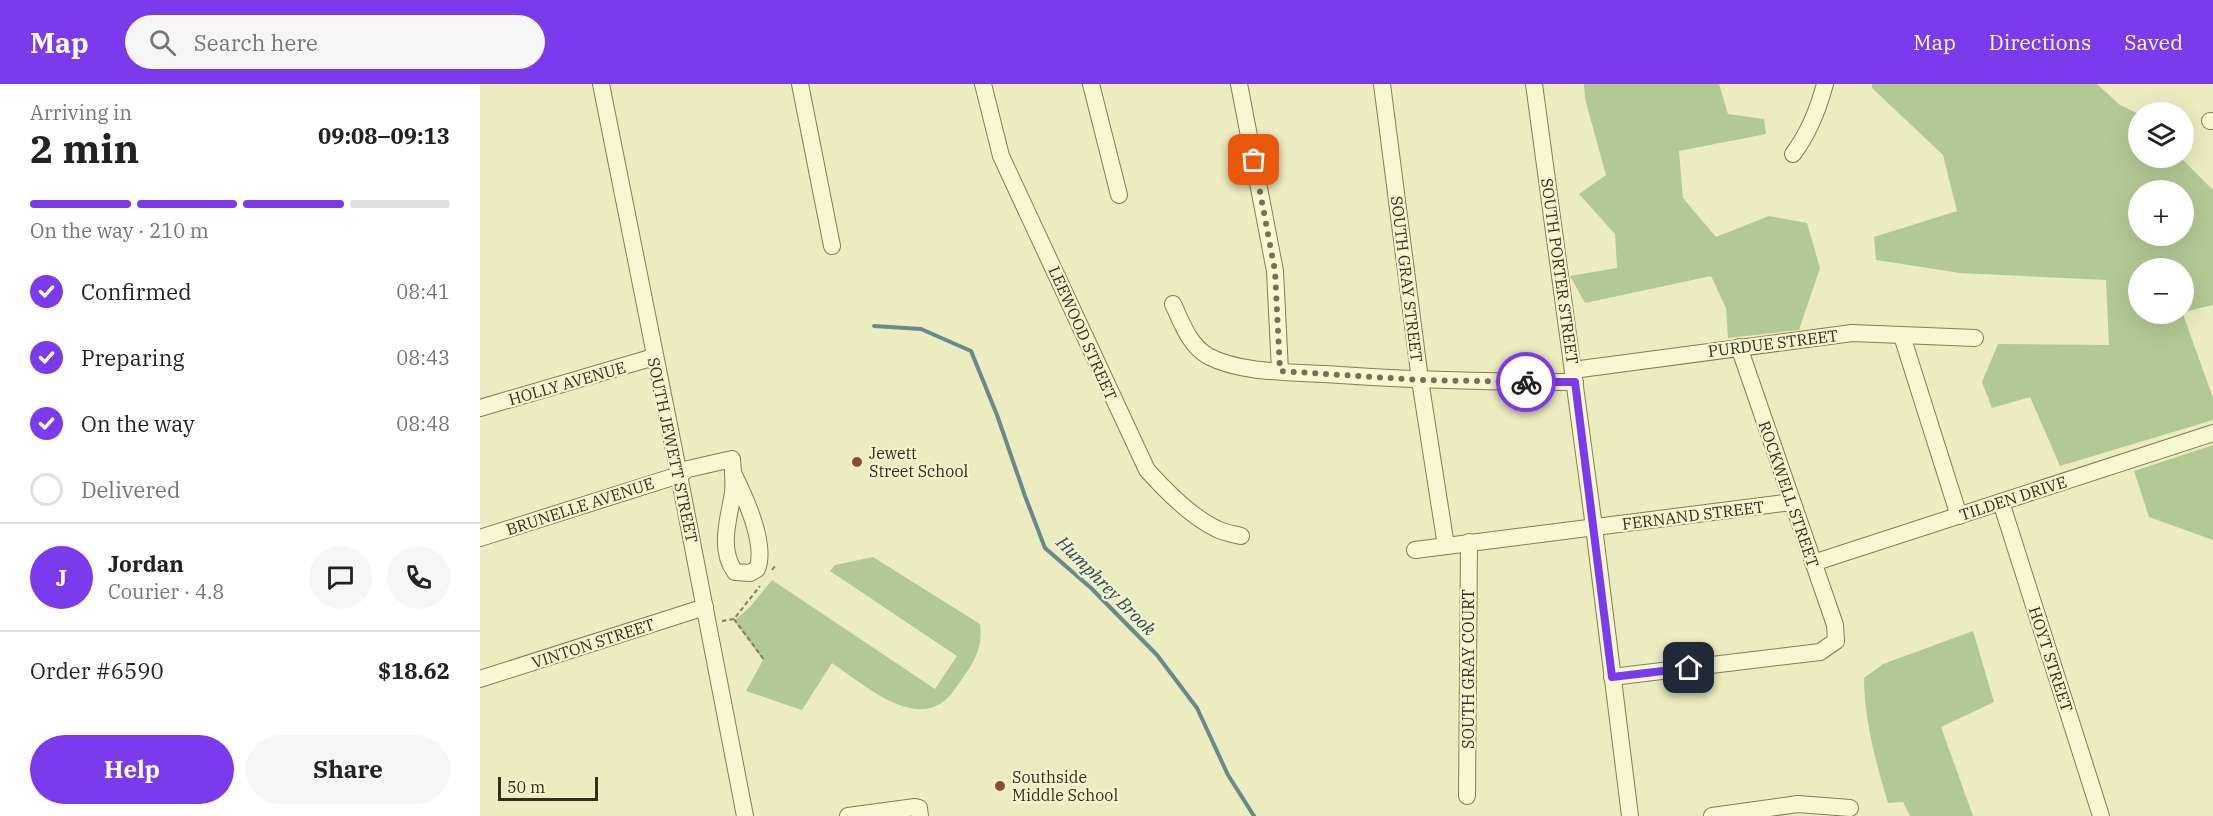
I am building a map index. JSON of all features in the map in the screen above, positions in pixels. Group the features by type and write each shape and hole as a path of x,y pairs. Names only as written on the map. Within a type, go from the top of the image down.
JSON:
{"street":[{"name":"SOUTH JEWETT STREET","path":"600,84 745,816"},
{"path":"800,84 832,246"},
{"name":"LEEWOOD STREET","path":"983,84 1001,156 1147,470 1206,523 1220,531 1241,536"},
{"path":"1091,84 1119,195"},
{"path":"1239,84 1275,271 1280,371"},
{"name":"SOUTH GRAY STREET","path":"1382,84 1420,380 1446,546"},
{"name":"SOUTH PORTER STREET","path":"1534,84 1594,527 1630,816"},
{"path":"1793,154 1806,137 1820,105 1825,84"},
{"name":"PURDUE STREET","path":"1173,304 1195,346 1208,356 1245,367 1280,371 1420,380 1574,376 1739,347 1852,333 1975,338"},
{"path":"1902,336 1959,516"},
{"name":"ROCKWELL STREET","path":"1612,677 1820,652 1836,641 1835,625 1739,347"},
{"name":"HOLLY AVENUE","path":"480,408 654,357"},
{"name":"TILDEN DRIVE","path":"1813,563 2213,433"},
{"name":"BRUNELLE AVENUE","path":"480,538 679,475 688,469 732,459 734,475"},
{"path":"734,475 748,501 759,554 757,569 741,574 735,572 732,567 726,541 734,475"},
{"name":"FERNAND STREET","path":"1415,550 1792,502"},
{"name":"HOYT STREET","path":"2001,502 2101,816"},
{"name":"SOUTH GRAY COURT","path":"1467,796 1469,542"},
{"name":"VINTON STREET","path":"480,679 705,606"},
{"path":"1712,816 1798,804 1850,808"},
{"path":"848,816 915,807 919,808 920,816"}],"path":[{"path":"769,573 776,565"},
{"path":"719,622 734,619 762,582"},
{"path":"734,619 765,661"}],"green space":[{"path":"1584,84 1719,84 1728,114 1764,119 1766,134 1679,151 1683,198 1716,237 1769,216 1807,223 1820,268 1799,330 1728,338 1726,308 1711,276 1585,303 1570,276 1617,268 1615,234 1579,194 1606,175 1585,99"},
{"path":"1872,84 2097,84 2120,105 2128,109 2128,168 2191,168 2213,190 2213,305 2194,310 2194,258 2128,258 2128,324 2187,324 2213,398 2213,420 2060,466 2030,397 1992,408 1982,382 1998,344 2109,345 2106,280 1960,273 1876,260 1874,237 1957,211 1943,155 1872,88"},
{"path":"2213,445 2213,540 2149,517 2134,471"},
{"path":"873,557 980,624 980,640 974,660 948,698 936,706 923,709 909,708 881,696 832,663 802,710 746,691 763,660 734,621 749,608 772,580 935,689 957,656 830,571 835,565"},
{"path":"1973,631 1994,702 1941,727 1973,816 1910,816 1903,802 1888,803 1868,725 1864,678 1883,664"}],"waterway":[{"name":"Humphrey Brook","path":"874,326 921,329 971,351 997,415 1045,548 1091,588 1157,655 1197,708 1228,775 1254,816"}],"way so far":[{"path":"1254,160 1275,271 1280,371 1420,380 1526,382"}],"place":[{"name":"Jewett Street School","path":"857,462"},
{"name":"Southside Middle School","path":"1000,786"}],"route":[{"path":"1526,382 1575,382 1612,677 1689,668"}]}
